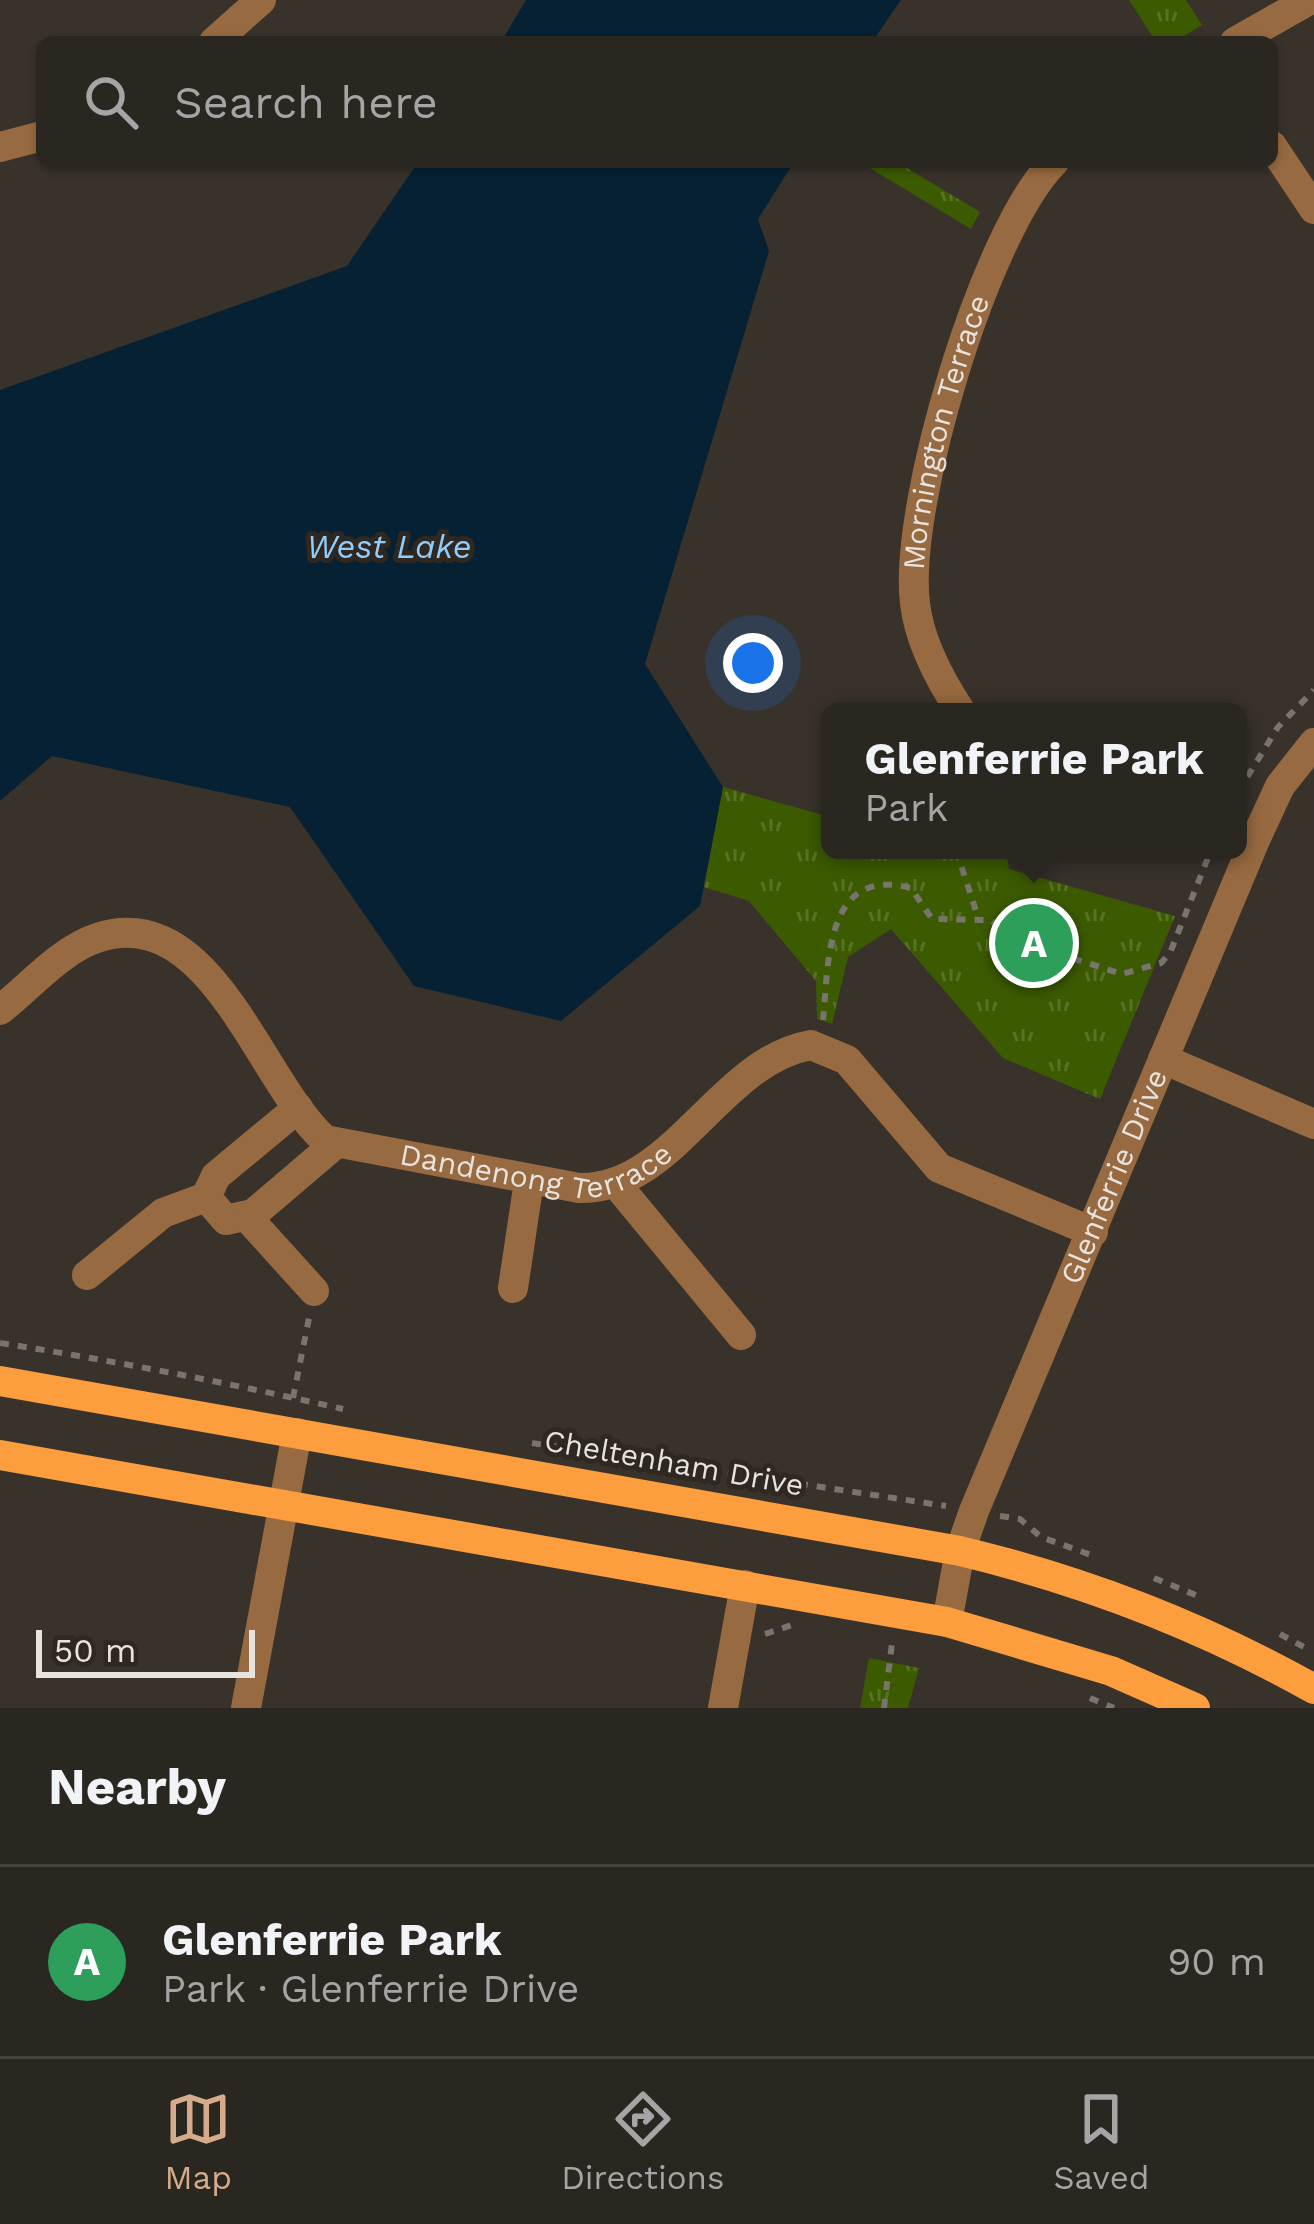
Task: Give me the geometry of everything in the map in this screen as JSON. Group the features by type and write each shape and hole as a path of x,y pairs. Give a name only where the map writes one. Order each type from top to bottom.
{"main road":[{"name":"Cheltenham Drive","path":"0,1381 960,1551 1080,1584 1165,1615 1314,1689"},
{"path":"0,1455 947,1622 1111,1671 1195,1708"}],"street":[{"path":"221,36 261,0"},
{"path":"1245,36 1310,0"},
{"path":"0,147 36,138"},
{"path":"1278,155 1314,209"},
{"name":"Mornington Terrace","path":"958,703 919,625 916,530 980,291 1010,222 1050,168"},
{"name":"Glenferrie Drive","path":"947,1622 960,1551 1163,1059 1280,786 1314,743"},
{"path":"0,1010 96,938 159,940 202,966 298,1108 334,1145 247,1217 226,1220 206,1197"},
{"name":"Dandenong Terrace","path":"334,1145 529,1181 579,1188 618,1186 766,1062 798,1047 823,1048"},
{"path":"823,1048 848,1060 938,1168 1093,1232"},
{"path":"1163,1059 1314,1124"},
{"path":"87,1275 164,1214 206,1197 216,1176 298,1108"},
{"path":"513,1288 529,1181"},
{"path":"618,1186 741,1335"},
{"path":"247,1217 314,1292"},
{"path":"246,1708 297,1433"},
{"path":"723,1708 745,1586"}],"path":[{"path":"1247,777 1278,727 1314,690"},
{"path":"957,859 978,917"},
{"path":"823,1048 829,956 841,911 852,897 884,881 911,888 932,919 978,917 1024,943 1122,974 1161,963 1207,859"},
{"path":"293,1398 314,1292"},
{"path":"0,1343 148,1366 217,1386 349,1410"},
{"name":"Cheltenham Drive","path":"528,1442 933,1504"},
{"path":"757,1634 804,1628"},
{"path":"873,1640 912,1648"},
{"path":"884,1708 892,1643"},
{"path":"1072,1691 1114,1708"}],"green space":[{"path":"1129,0 1186,0 1202,25 1184,36 1152,36"},
{"path":"870,168 907,168 980,212 971,229"},
{"path":"723,787 821,814 821,859 1007,859 1009,869 1175,916 1100,1099 1003,1058 891,929 848,957 832,1024 817,1019 816,981 749,901 704,887"},
{"path":"869,1658 919,1668 908,1708 860,1708"}],"water":[{"path":"526,0 901,0 876,36 505,36"},
{"name":"West Lake","path":"414,168 790,168 758,219 769,251 645,664 723,787 700,906 561,1021 414,986 290,807 52,756 0,801 0,390 347,266"}],"place":[{"name":"Glenferrie Park","path":"1034,943"}]}
